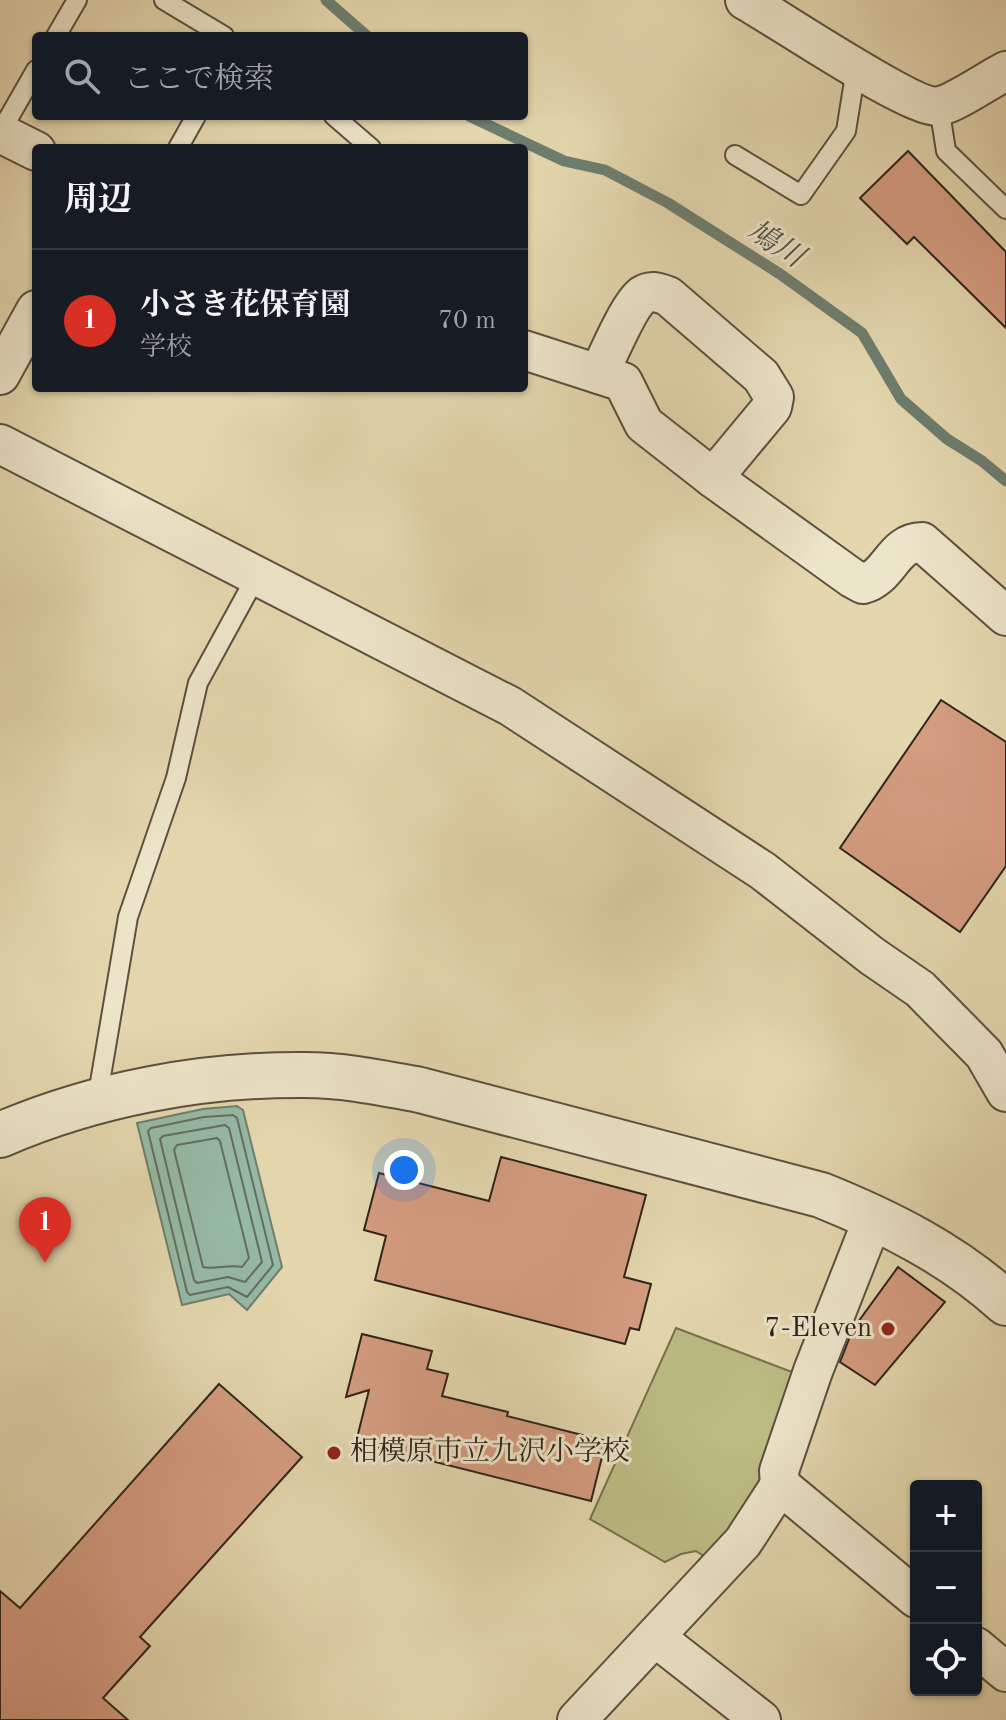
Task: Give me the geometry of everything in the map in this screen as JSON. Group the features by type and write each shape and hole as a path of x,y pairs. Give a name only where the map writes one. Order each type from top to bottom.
{"street":[{"path":"745,0 856,69 923,103 939,106 1006,71"},
{"path":"0,133 32,149"},
{"path":"599,374 634,305 642,295 655,291 668,296 761,376 774,397 772,407 713,478"},
{"path":"0,375 32,317"},
{"path":"528,351 623,382 644,424 713,478 863,584 873,582 904,546 922,542 1006,616"},
{"path":"0,444 510,706 763,871 872,956 920,989 984,1054 1006,1092"},
{"path":"0,1135 30,1122 97,1102 165,1086 259,1076 362,1079 420,1090 821,1195 874,1216 916,1238 986,1284 1006,1303"},
{"path":"577,1720 743,1542 780,1485 779,1471 813,1371 874,1216"},
{"path":"780,1485 910,1593"},
{"path":"655,1637 761,1720"},
{"path":"982,1652 1006,1672"}],"lane":[{"path":"58,32 77,0"},
{"path":"164,0 217,32"},
{"path":"735,155 801,195 846,131 856,69"},
{"path":"0,133 32,77"},
{"path":"939,106 946,151 1006,209"},
{"path":"180,144 194,120"},
{"path":"339,120 366,144"},
{"path":"97,1102 128,917 176,778 198,683 257,575"}],"green space":[{"path":"676,1328 800,1375 767,1472 751,1502 708,1559 696,1551 665,1562 590,1519"}],"water":[{"path":"237,1106 243,1110 282,1267 247,1310 229,1294 182,1305 137,1123 203,1109"}],"building":[{"path":"908,151 1006,252 1006,328 914,237 907,244 860,198"},
{"path":"941,700 1006,742 1006,866 960,932 840,848"},
{"path":"501,1157 646,1195 624,1277 651,1284 639,1330 630,1328 625,1344 375,1280 386,1236 364,1230 379,1173 489,1201"},
{"name":"7-Eleven","path":"898,1267 945,1302 875,1385 840,1362 853,1329"},
{"path":"362,1334 432,1351 427,1369 448,1374 442,1396 606,1441 591,1501 356,1442 369,1390 346,1397"},
{"path":"219,1384 302,1457 140,1637 150,1646 103,1698 128,1720 0,1720 0,1591 20,1608"}],"waterway":[{"name":"鳩川","path":"326,0 362,32"},
{"name":"鳩川","path":"477,120 564,161 605,170 668,203 780,274 862,333 901,399 947,439 1006,481"}],"place":[{"name":"小さき花保育園","path":"45,1263"},
{"name":"7-Eleven","path":"888,1329"},
{"name":"相模原市立九沢小学校","path":"334,1453"}]}
